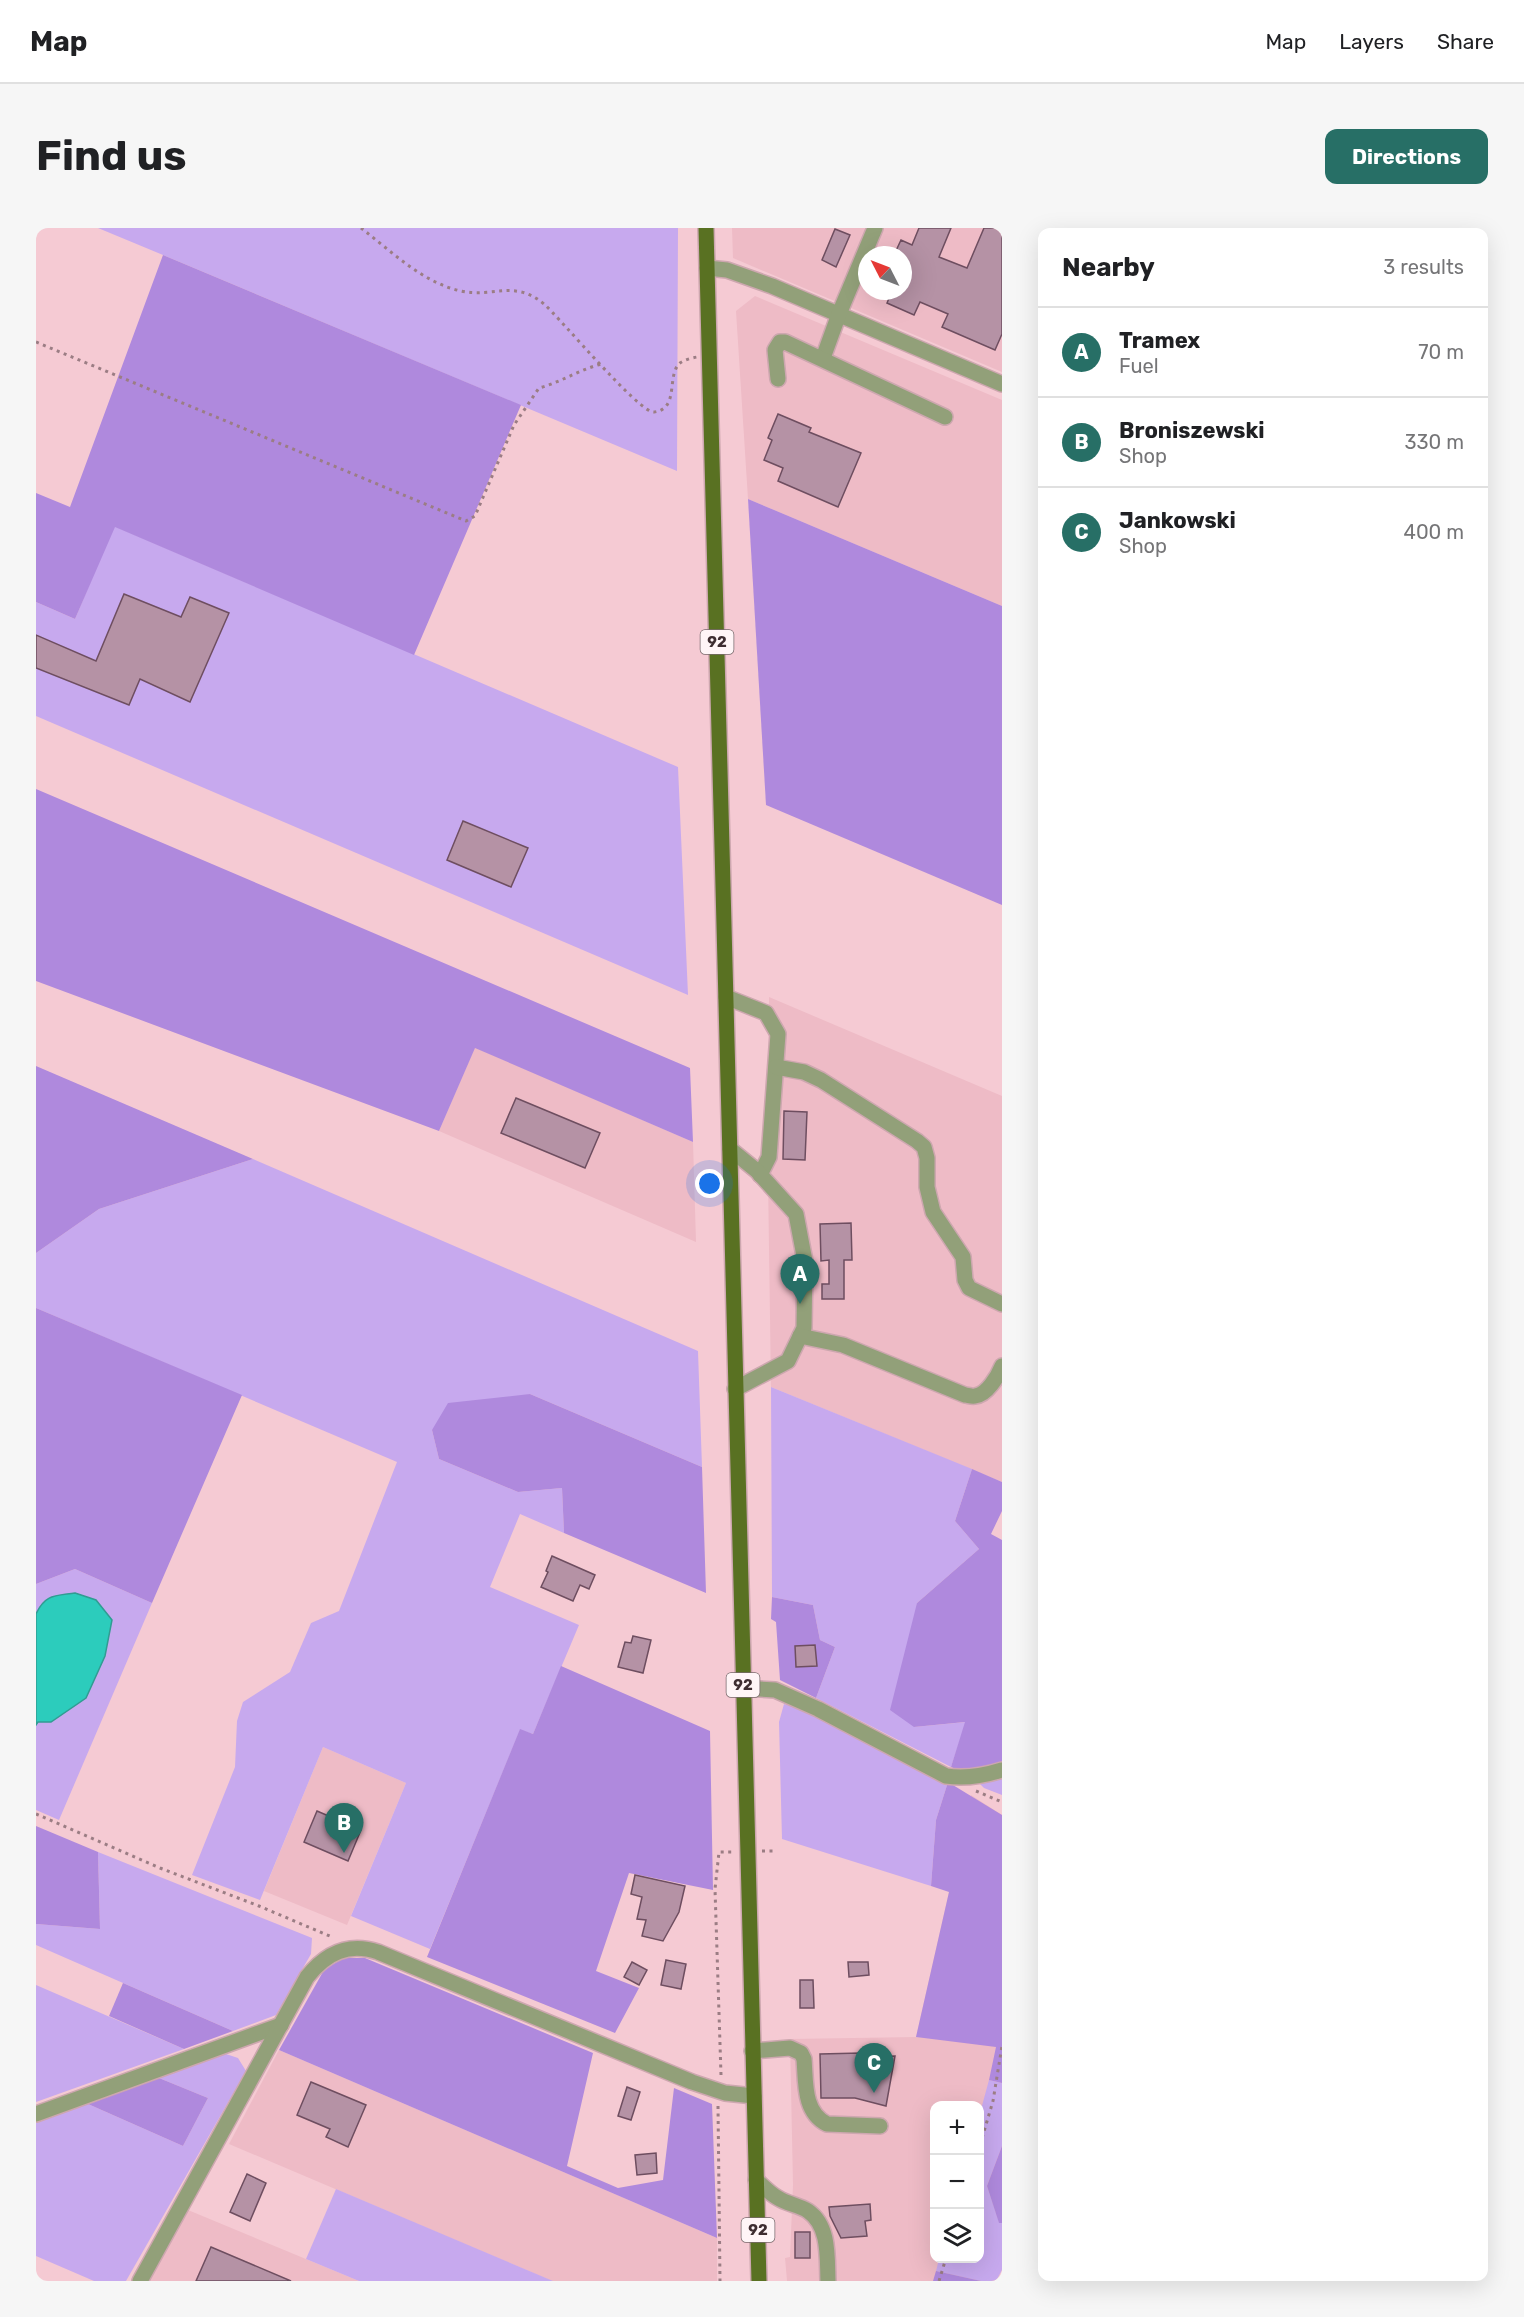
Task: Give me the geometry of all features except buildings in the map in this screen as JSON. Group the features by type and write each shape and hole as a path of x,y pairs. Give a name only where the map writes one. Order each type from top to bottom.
{"main road":[{"name":"92","path":"706,228 759,2281"}],"street":[{"path":"823,358 875,228"},
{"path":"707,268 741,275 1002,384"},
{"path":"778,379 775,350 780,342 801,348 945,417"},
{"path":"726,997 766,1013 778,1034 769,1157 760,1175"},
{"path":"776,1067 804,1072 821,1080 917,1141 924,1148 927,1158 927,1187 933,1212 963,1257 965,1280 969,1288 1002,1304"},
{"path":"730,1149 760,1175 796,1215 806,1261 804,1328 788,1361 735,1389"},
{"path":"800,1336 843,1345 965,1395 976,1396 982,1393 998,1375 1002,1366"},
{"path":"743,1688 775,1690 818,1709 946,1776 966,1778 984,1776 1002,1770"},
{"path":"141,2281 306,1977 316,1965 335,1952 356,1948 378,1952 720,2091 754,2096"},
{"path":"36,2114 281,2025"},
{"path":"752,2051 790,2049 801,2053 804,2059 809,2107 820,2121 827,2124 880,2126"},
{"path":"756,2180 777,2198 808,2211 818,2222 824,2234 827,2251 828,2281"}],"path":[{"path":"361,228 429,278 443,285 461,291 508,289 533,295 646,411 654,412 664,408 670,399 675,369 680,362 710,352"},
{"path":"36,342 466,521 475,516 514,425 539,388 560,383 580,369 601,364"},
{"path":"966,1778 977,1792 1002,1802"},
{"path":"36,1814 160,1868 259,1906 356,1948"},
{"path":"720,2281 717,2114 721,2077 716,1889 719,1852 775,1851"},
{"path":"984,2131 993,2101 1002,2046"},
{"path":"939,2281 945,2263"}],"shaded area":[{"path":"98,228 678,228 677,471 163,255"},
{"path":"732,228 1002,228 1002,372 733,258"},
{"path":"163,255 521,405 414,655 115,527 75,619 36,602 36,493 70,507"},
{"path":"755,296 1002,400 1002,606 748,499 736,311"},
{"path":"748,499 1002,606 1002,905 766,805"},
{"path":"114,526 678,767 688,995 36,716 36,602 75,619"},
{"path":"36,789 690,1068 693,1142 475,1048 439,1131 36,981"},
{"path":"769,997 1002,1096 1002,1482 771,1387 768,1177"},
{"path":"475,1047 693,1142 696,1242 439,1131"},
{"path":"36,1066 253,1159 99,1209 36,1253"},
{"path":"253,1159 698,1351 702,1467 530,1394 432,1430 439,1459 518,1492 562,1488 564,1533 520,1514 490,1587 579,1625 533,1734 520,1730 430,1949 351,1916 406,1783 323,1747 260,1900 192,1875 235,1767 237,1721 243,1702 290,1672 311,1623 339,1611 397,1462 36,1308 36,1253 99,1209"},
{"path":"36,1308 242,1395 152,1603 75,1569 36,1584"},
{"path":"771,1387 972,1469 955,1521 979,1549 917,1603 914,1727 966,1722 951,1767 816,1698 835,1647 820,1640 813,1605 772,1597"},
{"path":"530,1394 702,1467 706,1593 564,1533 562,1488 518,1492 439,1459 432,1430 448,1403"},
{"path":"972,1469 1002,1482 1002,1511 991,1534 1002,1540 1002,1764 963,1772 951,1767 965,1722 914,1727 890,1710 917,1603 979,1549 955,1521"},
{"path":"75,1569 152,1603 59,1820 36,1810 36,1725 38,1722 51,1722 86,1697 75,1593 47,1599 36,1614 36,1584"},
{"path":"75,1593 96,1600 112,1620 105,1656 86,1698 51,1722 38,1722 36,1725 36,1614 47,1599"},
{"path":"772,1597 813,1605 820,1640 835,1647 816,1698 780,1680 776,1622 771,1619"},
{"path":"561,1666 710,1731 713,1890 629,1873 596,1971 639,1988 615,2033 427,1957 520,1729 533,1734"},
{"path":"784,1704 821,1716 948,1782 936,1820 931,1886 782,1839 779,1722"},
{"path":"323,1747 406,1783 347,1925 264,1891"},
{"path":"1002,1774 1002,1795 984,1788 978,1782"},
{"path":"948,1782 1002,1815 1002,2083 989,2080 996,2047 916,2037 949,1892 931,1886 936,1820"},
{"path":"971,1795 1002,1815 1002,2270 996,2281 787,2281 785,2258 790,2257 793,2185 790,2039 916,2037"},
{"path":"36,1826 98,1852 100,1929 36,1924"},
{"path":"98,1852 312,1938 311,1954 276,2015 233,2031 36,1945 36,1924 100,1929"},
{"path":"343,1958 365,1958 593,2053 567,2166 618,2188 663,2180 674,2088 712,2104 717,2238 279,2050 324,1970"},
{"path":"123,1983 233,2031 184,2049 109,2016"},
{"path":"36,1985 184,2049 36,2102"},
{"path":"279,2050 717,2238 717,2281 552,2281 229,2144"},
{"path":"226,2054 238,2058 246,2071 126,2281 94,2281 36,2256 36,2122 88,2104 183,2146 208,2098 159,2078"},
{"path":"159,2078 208,2098 183,2146 88,2104"},
{"path":"989,2080 1002,2083 1002,2146 987,2186 999,2222 1002,2223 1002,2270 996,2281 981,2281 936,2271 938,2263 984,2263 983,2101"},
{"path":"1002,2146 1002,2223 999,2223 987,2186"},
{"path":"336,2189 553,2281 359,2281 306,2259"},
{"path":"188,2210 359,2281 150,2281"},
{"path":"936,2271 981,2281 933,2281"}],"place":[{"name":"Tramex","path":"800,1304"},
{"name":"Broniszewski","path":"344,1853"},
{"name":"Jankowski","path":"874,2093"}]}
